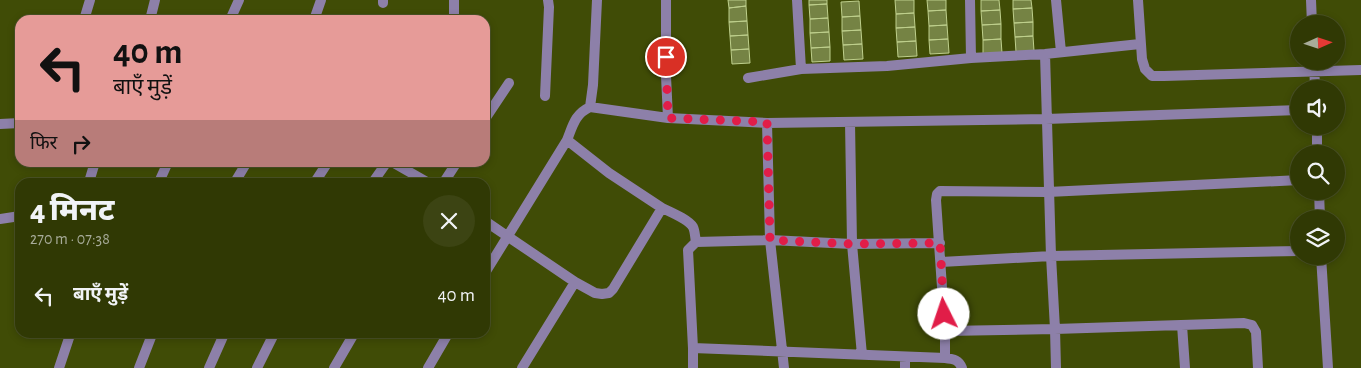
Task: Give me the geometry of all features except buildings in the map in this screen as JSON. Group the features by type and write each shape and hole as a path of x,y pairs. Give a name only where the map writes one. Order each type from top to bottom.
{"street":[{"path":"86,15 90,0"},
{"path":"151,15 155,0"},
{"path":"232,15 239,0"},
{"path":"316,15 321,0"},
{"path":"454,0 454,15"},
{"path":"546,96 548,0"},
{"path":"590,107 593,86 597,0"},
{"path":"666,0 668,118"},
{"path":"797,0 801,69"},
{"path":"970,0 971,58"},
{"path":"1056,0 1061,52"},
{"path":"1138,0 1140,44 1144,69 1152,76 1361,70"},
{"path":"1311,0 1312,15"},
{"path":"748,78 801,69 888,66 971,58 1045,54 1140,44"},
{"path":"1045,54 1048,192 1056,368"},
{"path":"1315,72 1315,80"},
{"path":"490,112 509,83"},
{"path":"490,265 567,140 577,116 590,107 668,118 767,122 1046,119 1290,110"},
{"path":"767,122 770,240 784,368"},
{"path":"850,122 852,244 862,356"},
{"path":"0,124 15,123"},
{"path":"567,140 609,173 662,208 691,224 694,228 696,242"},
{"path":"237,178 244,167"},
{"path":"318,178 325,167"},
{"path":"376,178 384,167"},
{"path":"401,167 420,178"},
{"path":"447,178 454,167"},
{"path":"945,358 940,243 936,200 937,194 940,191 1048,192 1290,180"},
{"path":"490,224 575,282 595,293 602,294 609,293 613,289 662,208"},
{"path":"0,219 15,217"},
{"path":"693,368 688,250 696,242 770,240 852,244 940,243"},
{"path":"940,262 1051,256 1290,251"},
{"path":"1322,265 1328,368"},
{"path":"522,368 575,282"},
{"path":"945,331 1244,323 1252,325 1256,332 1258,368"},
{"path":"1182,325 1185,368"},
{"path":"59,368 69,338"},
{"path":"139,368 151,338"},
{"path":"209,368 223,338"},
{"path":"257,368 272,338"},
{"path":"334,368 352,338"},
{"path":"428,368 446,338"},
{"path":"693,348 945,358 954,359 960,363 962,368"},
{"path":"905,356 905,368"}],"route":[{"path":"666,57 668,118 767,122 770,240 852,244 940,243 944,314"}]}
